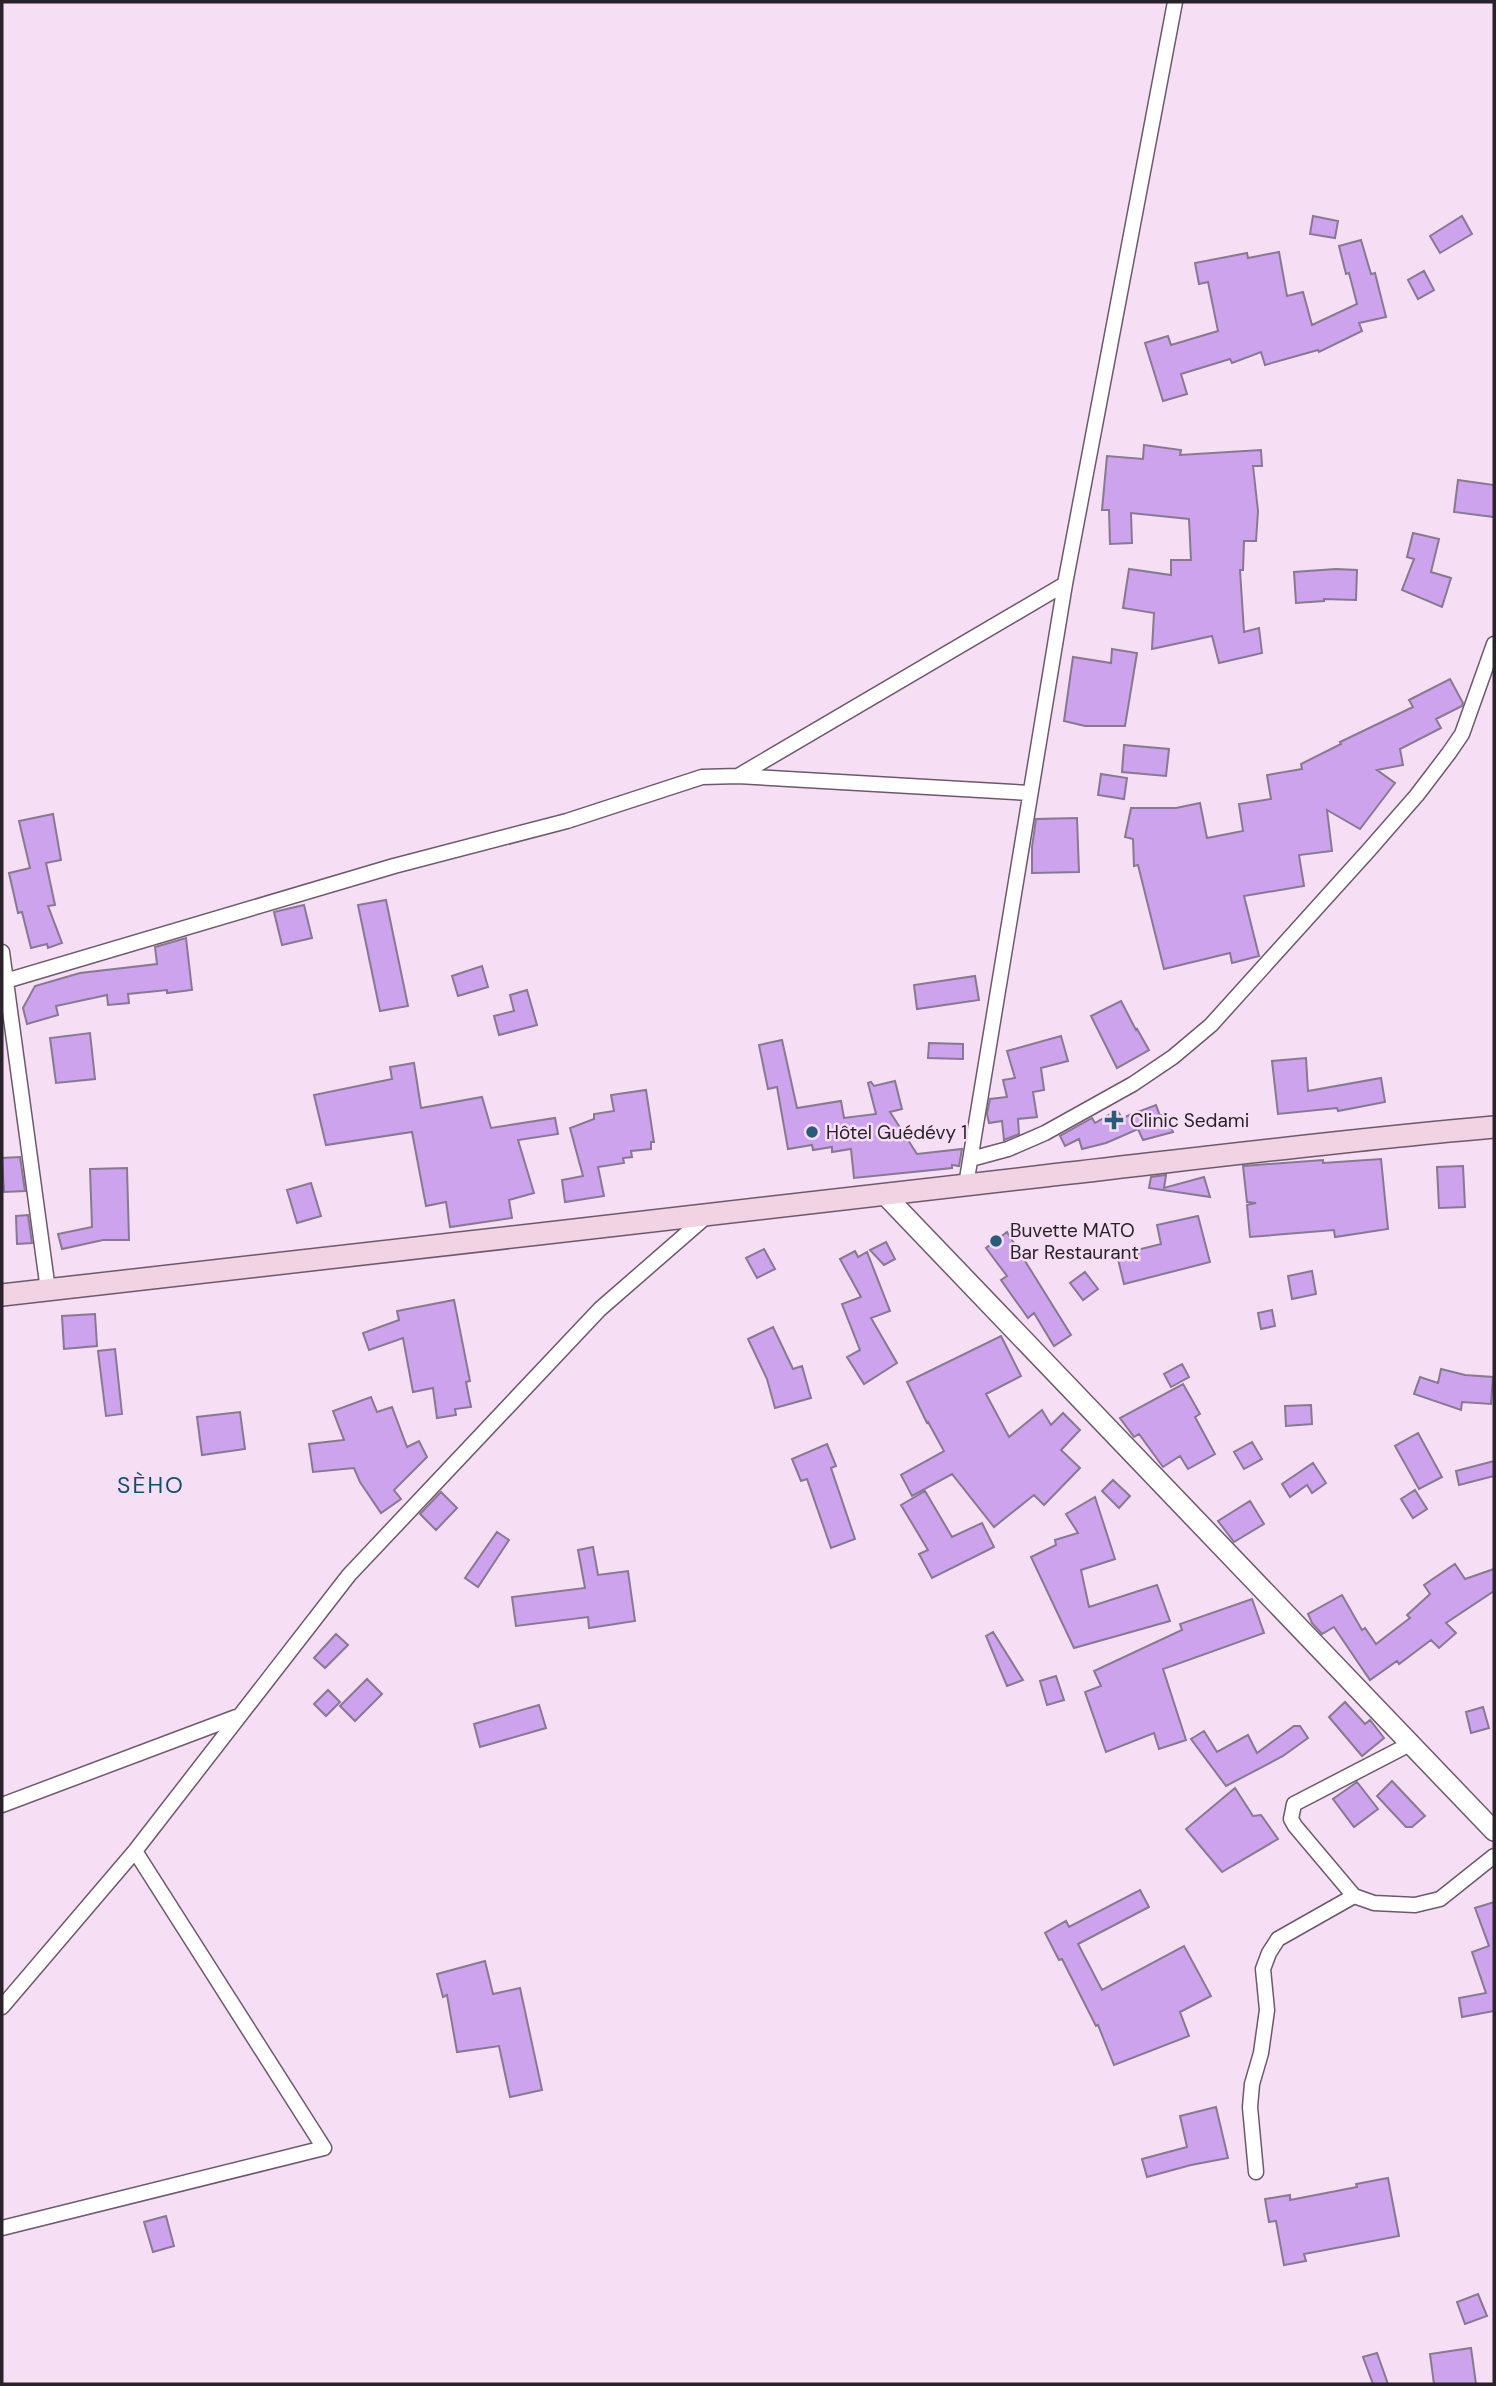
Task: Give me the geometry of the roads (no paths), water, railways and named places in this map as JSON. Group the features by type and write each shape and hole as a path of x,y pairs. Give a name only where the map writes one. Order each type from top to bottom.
{"main road":[{"path":"2,1295 1364,1138 1494,1127"}],"street":[{"path":"966,1185 1065,584 1175,2"},
{"path":"738,776 1065,584"},
{"path":"971,1158 1007,1149 1045,1133 1122,1091 1173,1057 1211,1025 1377,841 1449,753 1462,734 1494,645"},
{"path":"4,982 394,866 567,821 702,777 738,776 1030,793"},
{"path":"2,952 48,1290"},
{"path":"884,1194 1494,1831"},
{"path":"2,2007 135,1851 237,1716 349,1575 600,1309 709,1214"},
{"path":"2,1805 237,1716"},
{"path":"1410,1744 1294,1804 1291,1819 1295,1826 1354,1896 1374,1903 1415,1905 1440,1899 1494,1856"},
{"path":"2,2228 324,2148 135,1851"},
{"path":"1256,2172 1250,2107 1267,2010 1263,1969 1278,1940 1354,1896"}],"place":[{"name":"Clinic Sedami","path":"1114,1120"},
{"name":"Hôtel Guédévy 1","path":"812,1132"},
{"name":"Buvette MATO Bar Restaurant","path":"996,1241"}],"district":[{"name":"SÈHO","path":"151,1485"}]}
